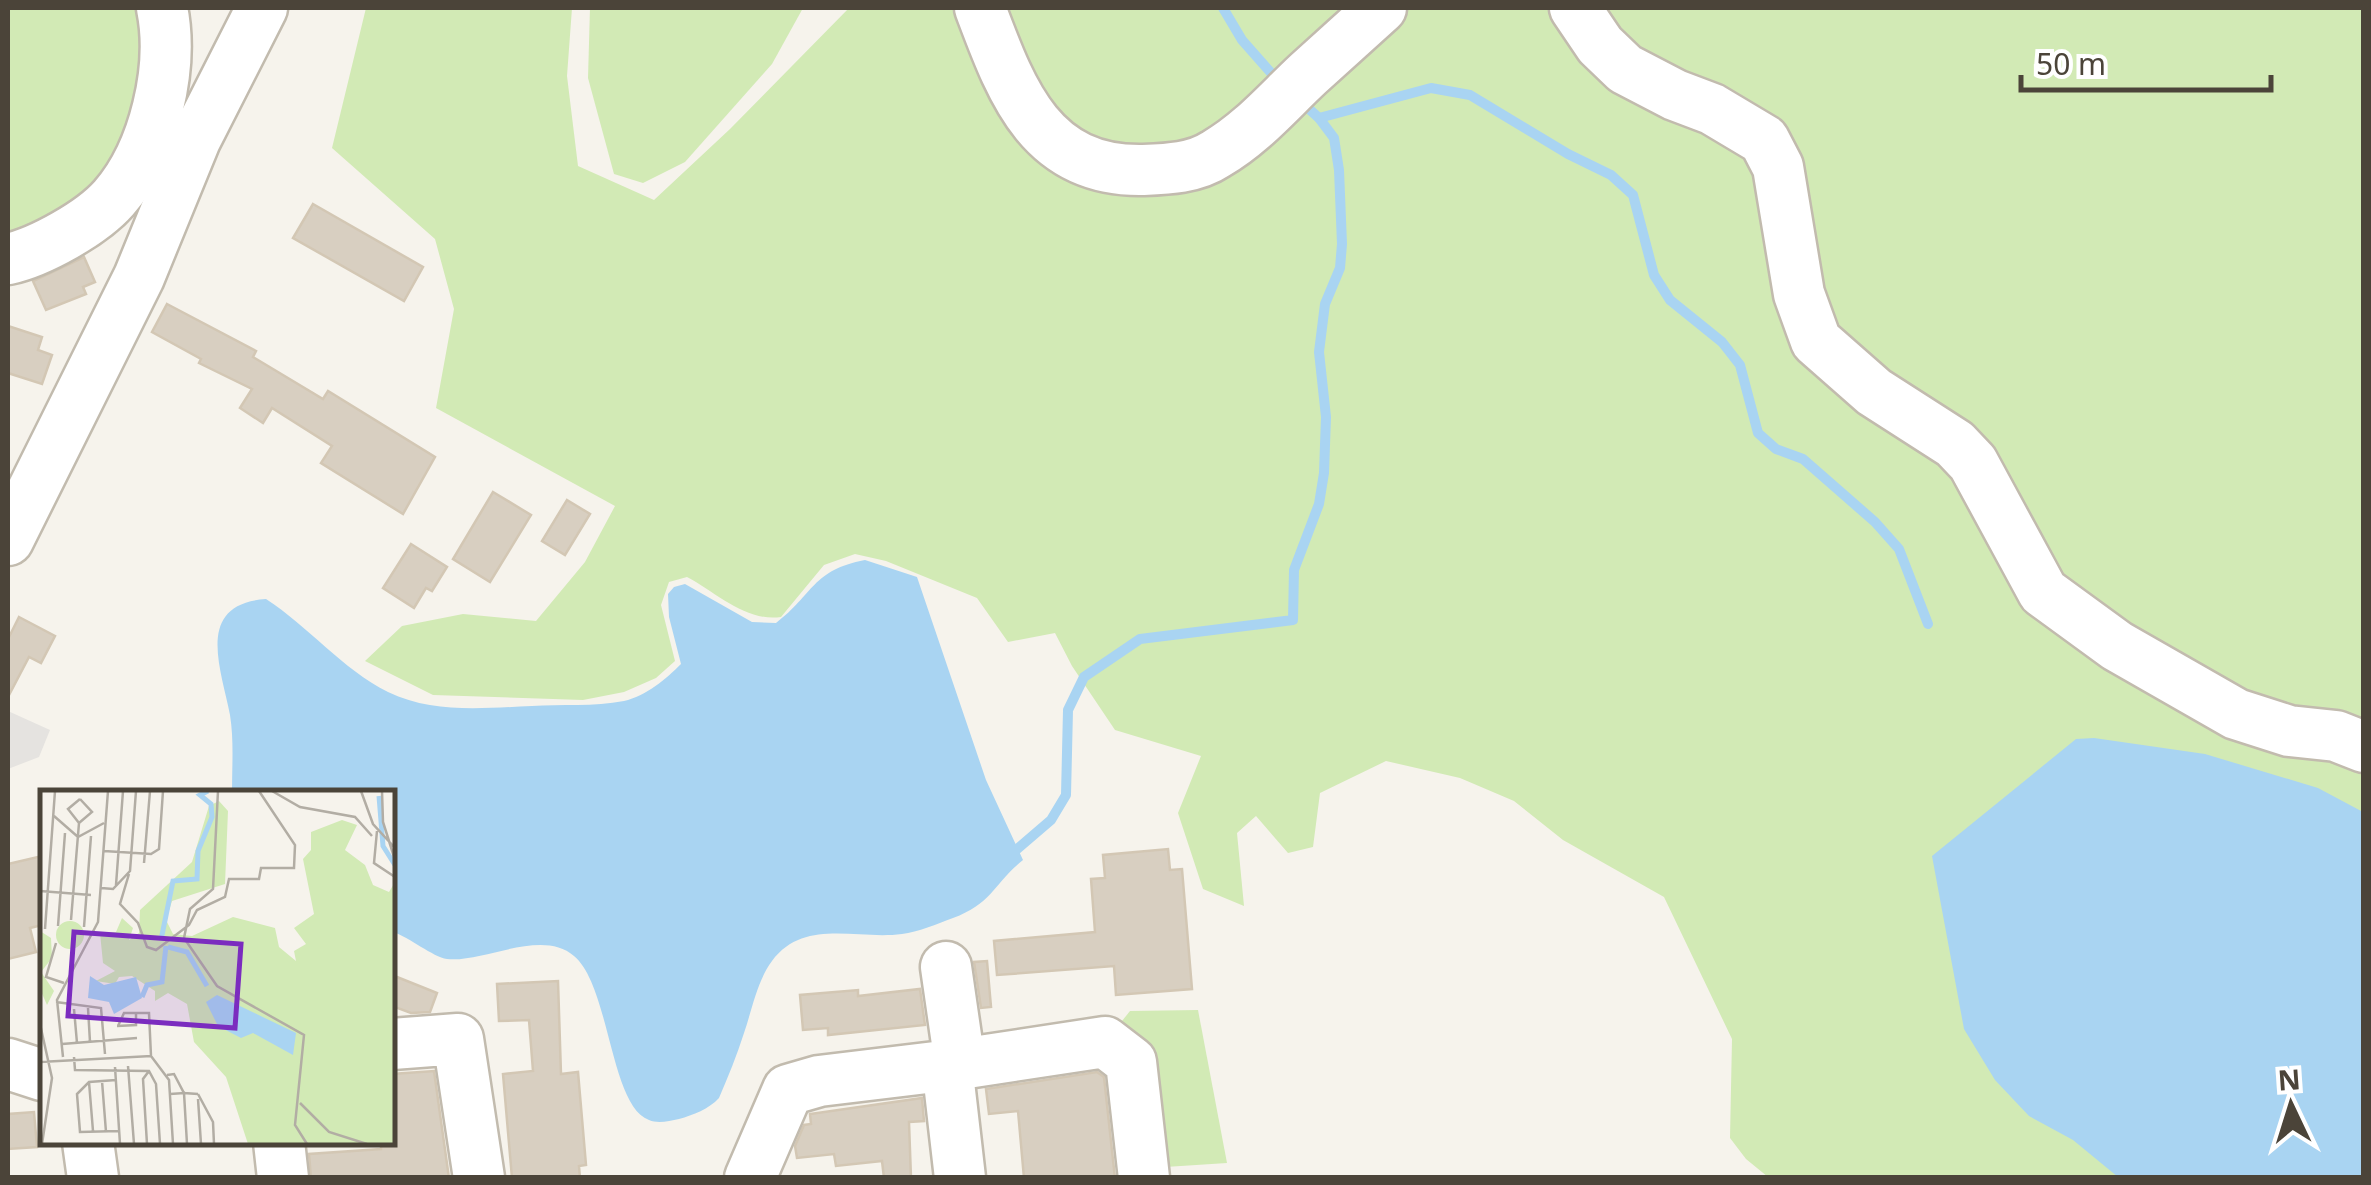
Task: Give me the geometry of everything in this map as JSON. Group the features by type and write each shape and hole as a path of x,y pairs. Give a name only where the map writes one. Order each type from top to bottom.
{"street":[{"path":"8,540 139,277 174,132 162,8"},
{"path":"8,260 53,242 114,198 174,132 262,8"},
{"path":"980,8 1002,67 1024,110 1049,139 1085,161 1116,170 1174,169 1212,157 1244,136 1381,8"},
{"path":"1575,8 1600,45 1626,69 1675,96 1712,109 1764,140 1778,167 1799,294 1816,341 1874,392 1954,444 1974,464 2042,592 2116,646 2236,714 2289,732 2336,736 2364,747"},
{"path":"946,967 960,1178"},
{"path":"395,1044 458,1039 479,1178"},
{"path":"750,1178 788,1090 819,1081 1105,1042 1131,1062 1144,1178"},
{"path":"8,1064 40,1075"},
{"path":"88,1145 92,1178"},
{"path":"279,1145 283,1178"}],"green space":[{"path":"8,8 147,8 139,117 99,182 71,207 8,238"},
{"path":"366,8 572,8 567,76 578,166 654,200 849,8 2363,8 2363,1177 1768,1177 1746,1159 1730,1138 1732,1039 1664,897 1563,840 1514,801 1460,778 1386,761 1320,793 1313,847 1288,853 1256,816 1237,833 1244,906 1203,889 1178,813 1201,756 1115,730 1055,633 1008,642 977,598 886,561 855,554 824,565 781,617 744,611 687,577 669,582 661,605 675,661 656,678 624,692 583,700 433,695 365,661 402,626 463,614 536,621 585,562 615,506 436,408 454,309 435,239 332,148"},
{"path":"590,8 803,8 772,64 685,162 643,183 614,174 588,78"},
{"path":"1198,1010 1227,1163 1150,1168 1110,1036 1130,1011"}],"shaded area":[{"path":"8,711 50,730 39,757 8,769"}],"water":[{"path":"865,560 917,577 986,780 1023,860 977,906 934,925 902,934 815,935 785,948 762,977 719,1098 690,1116 656,1122 636,1110 618,1070 595,992 574,956 546,945 447,959 395,933 395,790 232,790 231,724 218,641 229,613 243,603 266,599 355,672 405,699 459,708 601,704 640,695 681,664 669,617 668,594 674,587 685,584 752,622 776,623 815,584 848,564"},
{"path":"2094,738 2205,754 2318,788 2363,812 2363,1177 2118,1177 2073,1140 2029,1116 1995,1080 1964,1029 1932,856 2076,739"}],"building":[{"path":"313,204 423,267 404,301 293,238"},
{"path":"84,257 95,282 83,287 86,294 46,310 33,281"},
{"path":"167,304 256,351 253,357 323,399 328,391 435,457 403,514 321,463 332,446 272,408 263,423 240,408 252,389 199,363 201,359 152,332"},
{"path":"8,326 42,337 38,350 52,355 42,384 8,373"},
{"path":"493,492 531,515 490,582 453,559"},
{"path":"567,500 590,514 565,555 542,541"},
{"path":"411,544 447,567 432,591 426,588 414,608 383,588"},
{"path":"19,617 55,636 41,663 29,657 8,697 8,639"},
{"path":"1168,849 1170,870 1182,869 1192,989 1116,995 1114,966 997,975 994,941 1095,932 1091,879 1105,878 1103,855"},
{"path":"40,856 40,926 30,928 36,952 8,959 8,864"},
{"path":"987,961 991,1007 981,1008 974,962"},
{"path":"395,976 437,993 430,1012 411,1013 395,1007"},
{"path":"558,981 561,1074 578,1072 586,1165 579,1166 580,1178 512,1178 503,1074 533,1071 529,1020 499,1021 497,984"},
{"path":"920,989 925,1025 828,1035 828,1028 803,1030 800,995 858,990 858,996"},
{"path":"434,1071 449,1178 311,1178 309,1154 395,1145 395,1074"},
{"path":"1097,1072 1104,1077 1115,1178 1024,1178 1018,1111 989,1114 986,1089"},
{"path":"922,1098 924,1121 909,1122 911,1178 884,1178 882,1161 836,1166 834,1154 797,1158 795,1146 804,1125 811,1124 810,1114"},
{"path":"34,1112 37,1147 8,1149 8,1114"}],"waterway":[{"path":"1223,8 1242,40 1279,82"},
{"path":"1319,118 1431,88 1470,95 1611,175 1633,195 1654,275 1670,300 1722,342 1740,365 1758,433 1776,449 1803,459 1875,522 1899,549 1928,624"},
{"path":"1005,850 1016,850 1051,820 1066,795 1068,710 1084,677 1140,639 1293,620 1294,570 1319,504 1324,473 1326,417 1319,352 1325,304 1340,268 1342,244 1334,138 1299,100"}]}
